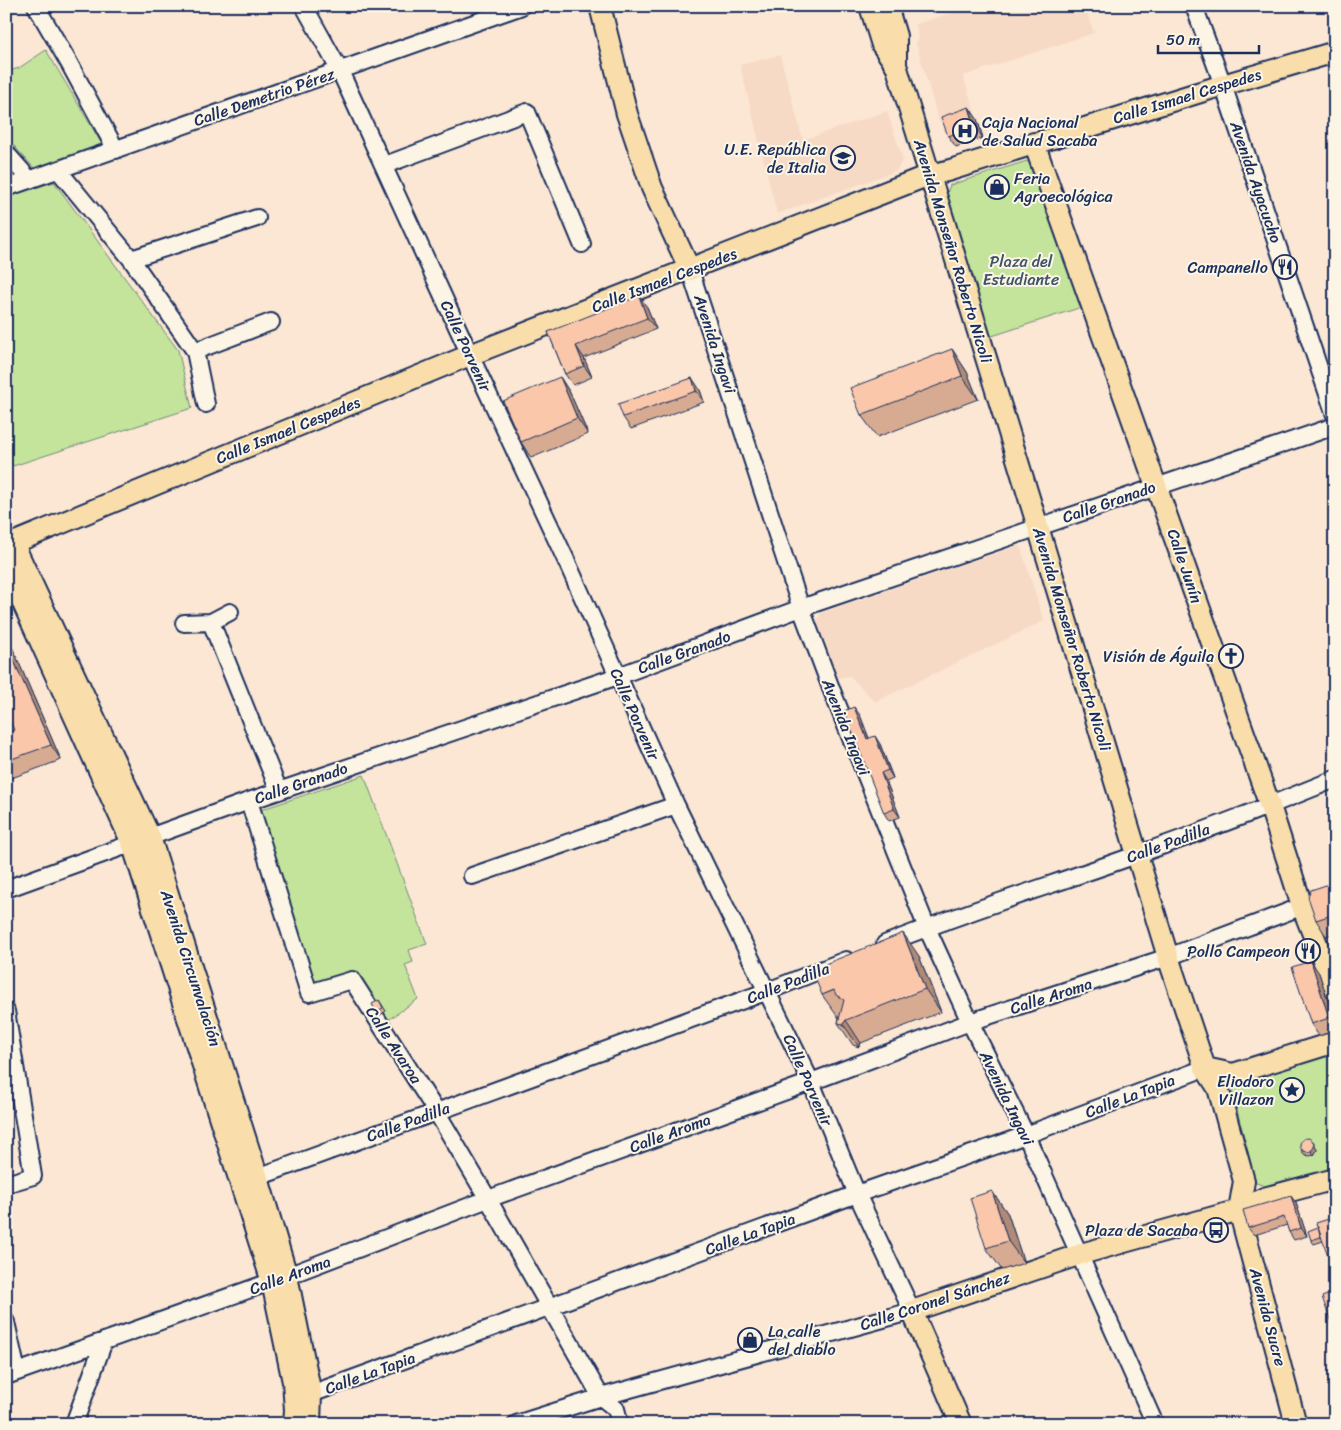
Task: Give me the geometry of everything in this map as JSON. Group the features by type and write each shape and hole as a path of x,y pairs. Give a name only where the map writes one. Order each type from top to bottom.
{"main road":[{"name":"Avenida Ingavi","path":"600,6 627,114 652,188 690,270"},
{"name":"Avenida Monseñor Roberto Nicoli","path":"870,6 882,45 896,65"},
{"name":"Avenida Monseñor Roberto Nicoli","path":"887,6 896,36 896,65 1168,957 1205,1068 1218,1088 1244,1181 1239,1210"},
{"name":"Calle Ismael Cespedes","path":"8,541 470,355 929,175 947,171 1223,84 1335,52"},
{"name":"Calle Junín","path":"1034,143 1270,806 1302,906 1335,990"},
{"name":"Avenida Circunvalación","path":"8,541 141,840 280,1279 302,1395 310,1424"},
{"name":"Avenida Circunvalación","path":"6,566 141,840"},
{"path":"1205,1068 1233,1074 1335,1042"},
{"name":"Calle Coronel Sánchez","path":"912,1311 1080,1254 1239,1210 1264,1198 1335,1179"},
{"name":"Avenida Sucre","path":"1239,1210 1296,1424"},
{"name":"Calle Porvenir","path":"912,1311 961,1424"},
{"name":"Avenida Circunvalación","path":"294,1424 302,1395"}],"street":[{"path":"36,6 116,150"},
{"name":"Calle Porvenir","path":"304,6 340,70 566,560 676,805 811,1082 857,1194 912,1311"},
{"name":"Calle Demetrio Pérez","path":"6,188 59,171 522,6"},
{"name":"Avenida Ayacucho","path":"1194,6 1223,84 1335,415"},
{"path":"384,165 528,112 582,244"},
{"path":"6,152 30,180"},
{"path":"59,171 131,259 195,351 206,404"},
{"path":"131,259 257,218"},
{"name":"Avenida Ingavi","path":"690,270 802,608 832,691 927,928 970,1022 1026,1135 1155,1424"},
{"path":"195,351 271,322"},
{"name":"Calle Granado","path":"6,889 248,801 618,676 802,608 1335,426"},
{"path":"184,623 211,622 230,612"},
{"path":"211,622 279,791"},
{"name":"Calle Padilla","path":"874,949 927,928 1137,855 1270,806 1335,779"},
{"name":"Calle Avaroa","path":"248,801 309,994 352,980 436,1111 601,1398 616,1409 620,1424"},
{"path":"472,876 676,805"},
{"name":"Calle Aroma","path":"12,1374 280,1279 488,1199 811,1082 970,1022 1168,957 1335,894"},
{"name":"Calle Padilla","path":"249,1180 768,991 856,956"},
{"path":"6,1011 33,1176 6,1184"},
{"name":"Calle La Tapia","path":"302,1395 550,1308 1205,1068"},
{"name":"Calle Coronel Sánchez","path":"516,1424 601,1398 912,1311"},
{"path":"6,1322 12,1374"},
{"path":"74,1424 104,1341"}],"shaded area":[{"path":"955,6 1085,6 1094,33 963,76 975,112 939,122 916,43 918,38 916,24 957,11"},
{"path":"780,55 803,140 887,111 903,160 896,171 777,214 740,65"},
{"path":"1017,546 1021,548 1044,621 875,702 850,676 838,678 817,621 821,613"}],"green space":[{"path":"46,50 102,144 35,169 6,137 6,72 19,68"},
{"name":"Plaza del Estudiante","path":"1027,161 1033,164 1085,306 989,337 947,193 950,185"},
{"path":"54,182 178,350 192,408 13,466 6,451 6,197"},
{"path":"364,775 427,944 409,950 413,962 405,965 418,999 381,1025 357,972 312,986 257,811"},
{"path":"1335,1052 1335,1169 1270,1188 1256,1183 1232,1091 1237,1081"}],"building":[{"path":"969,107 975,127 948,136 941,117"},
{"path":"639,296 647,318 576,346 584,366 565,374 548,332"},
{"path":"952,349 962,376 861,415 850,388"},
{"path":"560,377 577,418 521,442 503,401"},
{"path":"692,378 696,391 623,417 618,404"},
{"path":"6,643 51,745 6,761 6,733 14,730 6,712"},
{"path":"854,707 867,739 875,736 888,770 881,773 894,809 884,813 844,711"},
{"path":"1329,884 1335,900 1335,914 1316,920 1308,897 1311,890"},
{"path":"903,933 925,989 846,1020 843,1024 838,1023 844,1000 836,995 834,990 822,995 814,975 827,970 825,964"},
{"path":"1311,961 1329,1018 1311,1024 1292,967"},
{"path":"379,1000 383,1008 376,1012 372,1004"},
{"path":"1307,1138 1312,1140 1314,1145 1312,1150 1307,1152 1302,1150 1300,1145 1302,1140"},
{"path":"992,1191 1008,1241 986,1248 970,1198"},
{"path":"1291,1196 1301,1228 1289,1232 1284,1217 1248,1228 1243,1210"},
{"path":"1335,1217 1335,1274 1316,1223"},
{"path":"1318,1227 1321,1237 1311,1240 1308,1231"},
{"path":"1335,1292 1335,1320 1331,1322 1322,1297"}],"place":[{"name":"Caja Nacional de Salud Sacaba","path":"965,131"},
{"name":"U.E. República de Italia","path":"843,158"},
{"name":"Feria Agroecológica","path":"997,187"},
{"name":"Campanello","path":"1285,267"},
{"name":"Visión de Águila","path":"1231,656"},
{"name":"Pollo Campeon","path":"1308,951"},
{"name":"Eliodoro Villazon","path":"1292,1090"},
{"name":"Plaza de Sacaba","path":"1216,1230"},
{"name":"La calle del diablo","path":"750,1340"}]}
